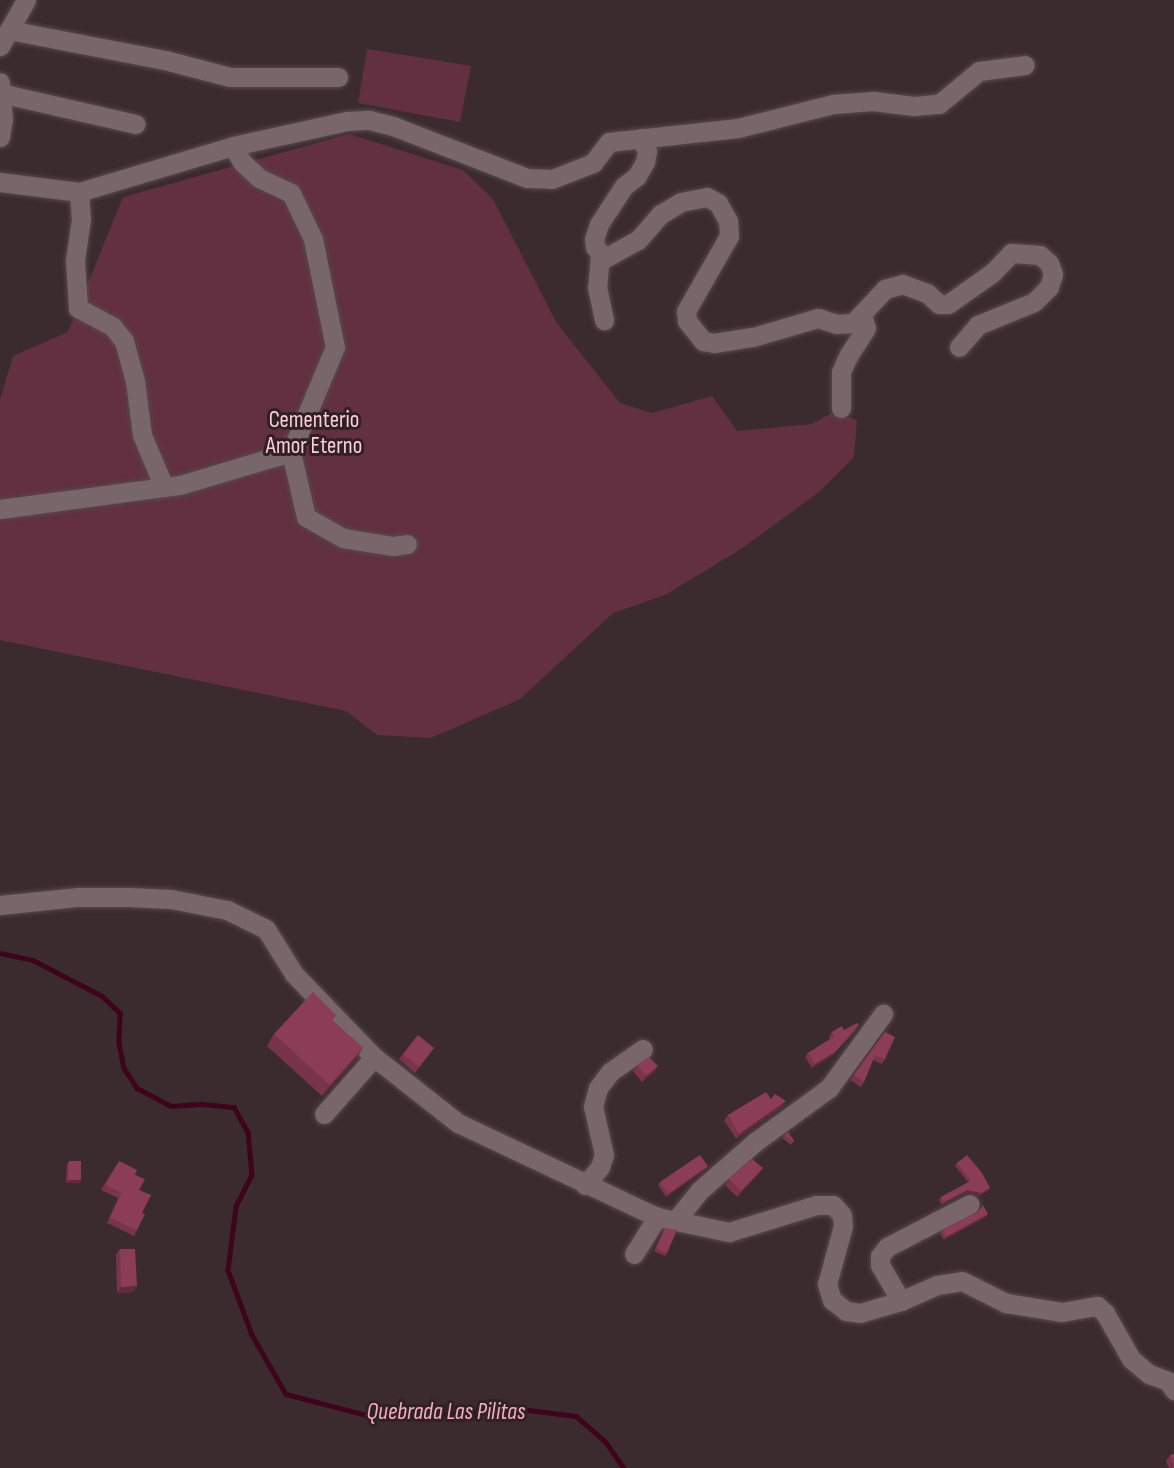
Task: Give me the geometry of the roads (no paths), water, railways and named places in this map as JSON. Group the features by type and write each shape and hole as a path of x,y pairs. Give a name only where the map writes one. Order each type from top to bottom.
{"street":[{"path":"26,0 5,38 165,60 230,76 338,77"},
{"path":"0,182 79,192 233,146 347,121 369,120 393,126 527,178 552,179 593,163 609,142 738,128 833,104 873,101 914,106 939,104 979,71 1025,65"},
{"path":"0,137 1,89 135,124"},
{"path":"604,320 597,287 600,255 594,239 599,224 624,186 637,176 645,162 647,151 640,138"},
{"path":"233,146 242,162 259,178 291,192 313,239 335,347 290,452 306,517 343,538 393,546 407,544"},
{"path":"79,192 81,219 75,260 78,308 113,327 124,341 142,435 164,487"},
{"path":"600,255 605,258 638,240 661,214 681,202 707,197 718,203 724,211 729,236 686,311 687,321 703,341 714,343 754,337 818,318 836,324 853,323 885,289 902,285 927,293 939,304 948,304 992,273 1011,253 1040,255 1049,263 1054,274 1049,287 1034,302 978,325 959,347"},
{"path":"841,408 841,372 866,328 862,314"},
{"path":"0,509 164,487 290,452"},
{"path":"0,905 77,897 127,897 172,899 227,910 266,929 294,974 374,1057 458,1123 585,1185 666,1219 729,1232 816,1205 834,1205 842,1215 843,1226 827,1284 832,1300 846,1311 860,1313 901,1301 937,1285 962,1281 1006,1303 1062,1312 1097,1306 1105,1312 1117,1339 1131,1359 1149,1374 1168,1381 1174,1390"},
{"path":"635,1254 666,1219 755,1142 829,1088 883,1014"},
{"path":"585,1185 600,1167 604,1155 593,1107 598,1088 610,1072 643,1049"},
{"path":"324,1114 374,1057"},
{"path":"901,1301 880,1265 880,1256 887,1247 970,1204"}],"waterway":[{"name":"Quebrada Las Pilitas","path":"0,953 33,960 102,996 120,1013 119,1043 124,1068 137,1088 171,1106 203,1104 234,1107 248,1132 252,1175 236,1207 228,1270 252,1335 286,1394 374,1417 521,1409 576,1416 605,1441 624,1468"}],"park label":[{"name":"Cementerio Amor Eterno","path":"314,433"}]}
